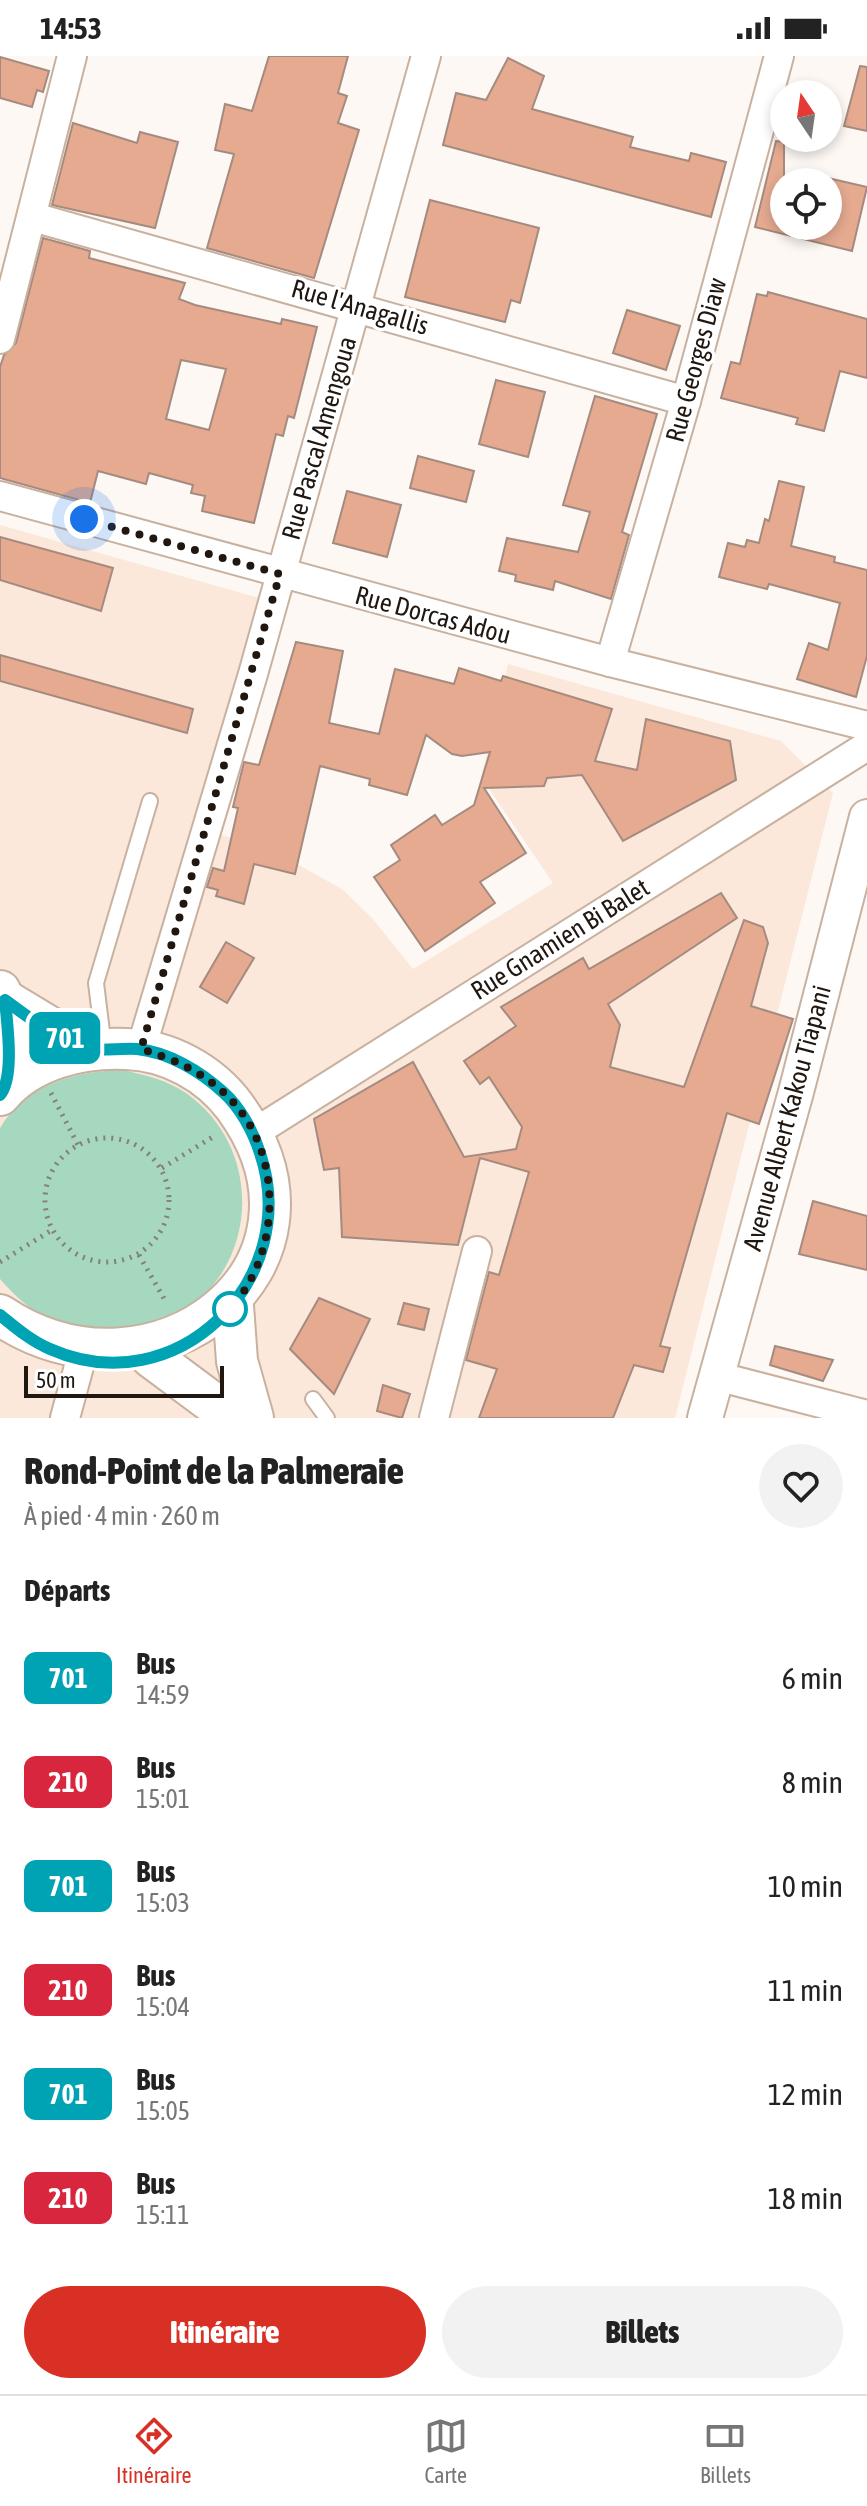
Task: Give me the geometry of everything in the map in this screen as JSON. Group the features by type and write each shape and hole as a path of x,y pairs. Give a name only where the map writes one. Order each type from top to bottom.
{"main road":[{"path":"0,1315 22,1334 51,1349 81,1359 116,1362 151,1357 210,1329 233,1306 258,1267 270,1222 268,1176 248,1126 224,1093 184,1063 110,1049 3,995"},
{"path":"2,1092 8,1057 3,995"},
{"path":"2,1092 43,1063 110,1049"},
{"path":"233,1306 237,1361 253,1418"},
{"path":"151,1357 233,1418"}],"street":[{"path":"0,339 72,56"},
{"name":"Rue Pascal Amengoua","path":"110,1049 280,574 426,56"},
{"name":"Rue Georges Diaw","path":"610,662 686,401 779,56"},
{"name":"Rue l'Anagallis","path":"33,217 686,401"},
{"name":"Rue Dorcas Adou","path":"0,496 610,662 867,726"},
{"name":"Rue Gnamien Bi Balet","path":"248,1126 867,746"},
{"name":"Avenue Albert Kakou Tiapani","path":"705,1418 796,1092 867,817"},
{"path":"434,1418 477,1251"},
{"path":"65,1418 81,1359"},
{"path":"716,1376 867,1415"}],"lane":[{"path":"110,1049 96,983 150,801"},
{"path":"313,1399 327,1418"}],"path":[{"path":"43,1063 48,1086 78,1145"},
{"path":"162,1168 248,1126"},
{"path":"108,1137 129,1141 148,1152 162,1168 169,1186 170,1206 165,1225 154,1242 139,1255 120,1262 81,1257 65,1246 52,1230 45,1210 45,1188 53,1168 67,1151 108,1137"},
{"path":"0,1262 52,1230"},
{"path":"139,1255 189,1341"}],"shaded area":[{"path":"0,525 284,605 219,834 273,851 342,889 372,918 413,969 553,883 481,777 508,664 781,741 833,793 675,1418 0,1418"}],"green space":[{"path":"123,1070 156,1078 179,1088 214,1120 232,1151 241,1186 241,1221 231,1255 213,1285 186,1309 151,1325 104,1332 86,1330 48,1318 19,1299 0,1279 0,1128 24,1101 54,1083 88,1073"}],"building":[{"path":"269,56 348,56 338,93 347,96 338,123 359,130 314,278 207,248 234,154 215,150 225,104 252,111"},
{"path":"0,57 49,71 43,92 37,90 32,107 0,98"},
{"path":"508,58 544,76 532,109 633,137 630,147 689,161 691,153 726,162 711,217 443,145 456,93 486,100"},
{"path":"860,66 867,67 867,131 844,126"},
{"path":"73,123 137,143 140,132 178,142 155,228 52,205"},
{"path":"773,152 784,152 784,168 770,168 770,231 755,227"},
{"path":"842,181 867,187 852,251 808,240 842,240"},
{"path":"430,200 539,228 520,303 511,300 505,322 405,297"},
{"path":"43,238 90,251 89,258 185,283 179,299 195,305 281,324 282,319 317,327 294,418 288,416 283,436 276,434 254,523 202,511 205,496 191,493 193,485 149,473 146,484 98,471 90,503 0,478 0,367 4,355 16,343","holes":["181,360 226,369 209,430 166,419"]},
{"path":"768,292 867,319 867,378 840,371 824,431 796,424 798,418 721,398 731,362 740,364 757,294 767,296"},
{"path":"627,310 680,326 666,370 613,353"},
{"path":"496,380 545,392 528,457 479,444"},
{"path":"595,396 657,414 622,532 629,535 611,599 555,581 553,590 515,581 516,575 499,571 507,538 578,552 590,512 563,505"},
{"path":"418,456 474,471 466,502 410,488"},
{"path":"779,481 804,487 791,546 835,557 834,562 867,570 867,656 856,697 797,679 809,643 828,650 840,603 769,584 767,589 719,577 728,543 745,547 747,540 759,543 765,519 769,521"},
{"path":"347,491 401,505 387,557 333,543"},
{"path":"0,537 113,568 101,611 0,580"},
{"path":"296,642 343,651 329,723 379,734 395,669 454,684 459,668 501,681 503,676 612,709 595,761 637,770 646,719 730,741 736,780 623,841 582,775 547,778 544,786 484,788 526,853 480,882 495,903 425,951 374,877 400,860 391,845 435,815 442,825 474,805 490,752 462,756 452,754 426,735 407,795 369,785 370,779 320,766 295,874 254,864 244,904 216,896 218,890 207,887 213,868 224,871 238,808 233,807 244,762 259,765"},
{"path":"0,655 193,709 187,733 0,681"},
{"path":"721,893 737,918 608,1004 620,1025 610,1067 684,1087 744,920 763,927 768,943 751,1006 793,1019 759,1124 727,1113 660,1346 670,1348 663,1372 634,1365 613,1418 479,1418 497,1369 466,1360 489,1272 499,1275 529,1172 480,1158 458,1245 342,1237 339,1168 324,1170 314,1119 413,1062 464,1157 516,1149 522,1127 489,1077 480,1084 464,1061 516,1026 501,1007 583,958 589,969"},
{"path":"226,942 254,958 227,1003 200,987"},
{"path":"813,1201 867,1216 867,1270 799,1254"},
{"path":"319,1298 370,1319 334,1394 290,1349"},
{"path":"404,1303 429,1309 424,1330 398,1324"},
{"path":"775,1346 833,1360 823,1381 770,1365"},
{"path":"383,1385 410,1394 402,1418 377,1411"}],"bus line":[{"name":"701","path":"0,1095 5,1089 8,1057 5,1000 86,1049 141,1049 184,1063 224,1093 254,1133 268,1176 270,1222 258,1267 233,1306 210,1329 182,1346 151,1357 116,1362 81,1359 51,1349 22,1334 0,1315"}],"route":[{"path":"84,519 280,574 141,1049 184,1063 224,1093 254,1133 268,1176 270,1222 258,1267 230,1309"}]}
